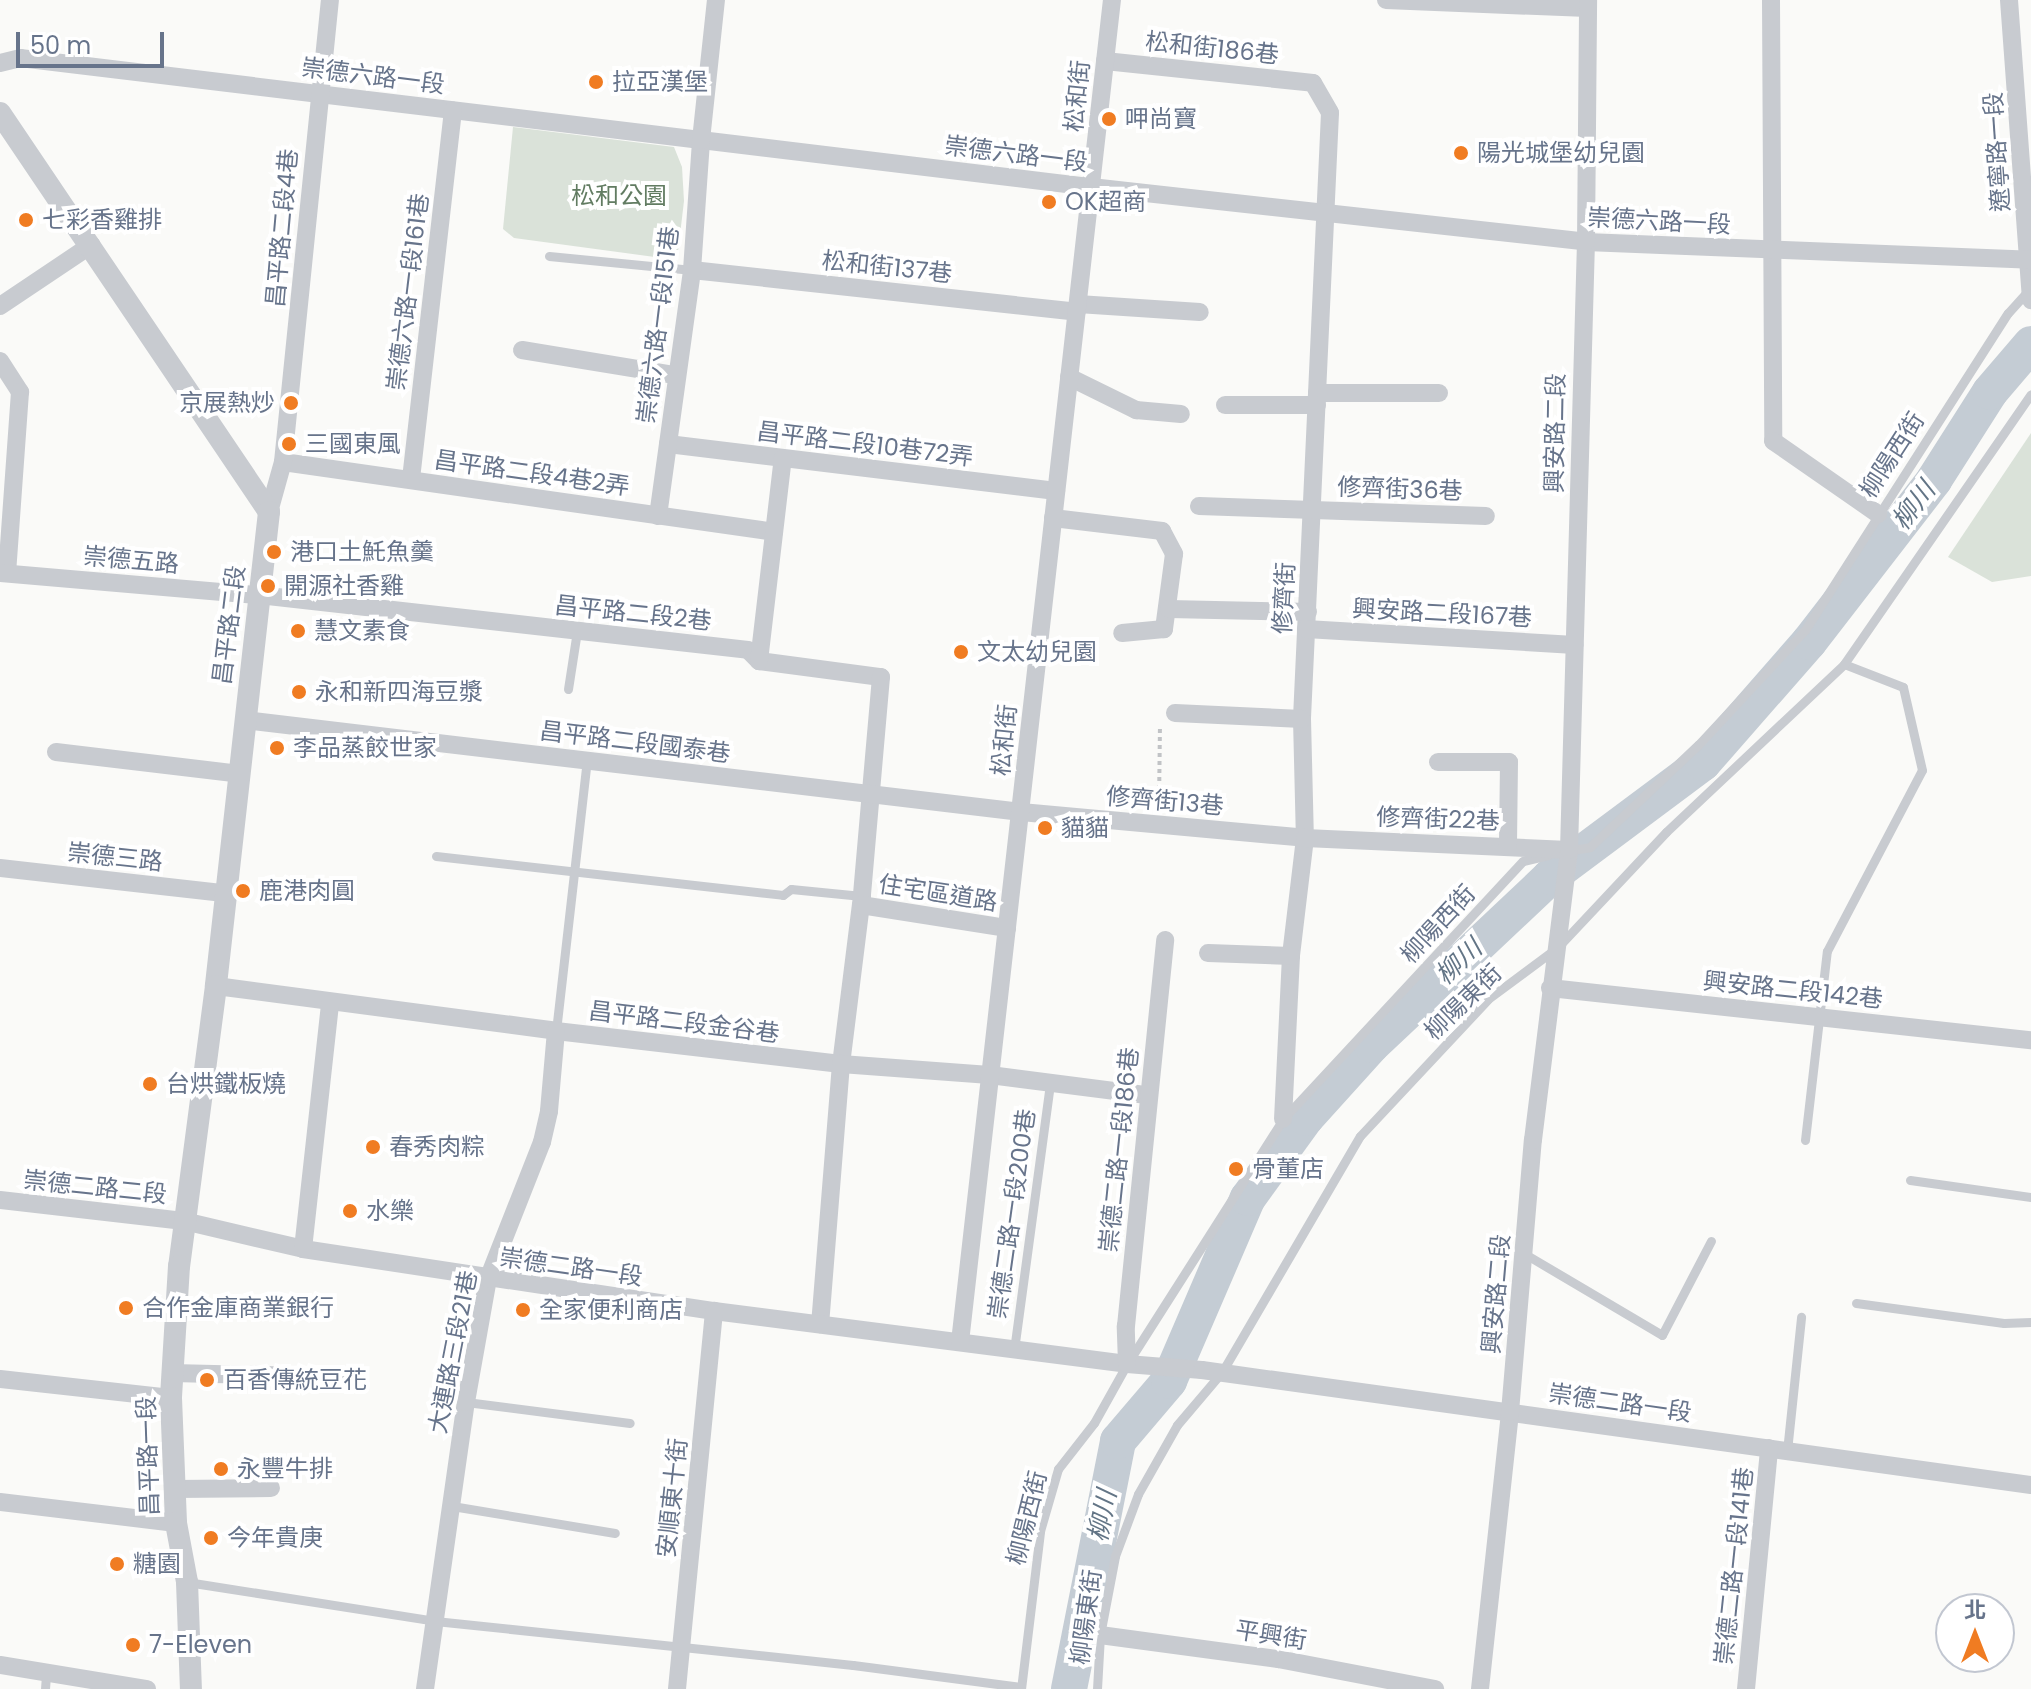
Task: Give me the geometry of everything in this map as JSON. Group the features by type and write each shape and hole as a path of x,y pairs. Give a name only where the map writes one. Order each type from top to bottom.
{"street":[{"name":"昌平路二段4巷","path":"269,512 283,462 318,93 330,0"},
{"name":"崇德六路一段151巷","path":"658,516 675,375 692,270 701,140 716,0"},
{"name":"松和街","path":"960,1342 1112,0"},
{"path":"1386,0 1588,4"},
{"path":"1771,0 1773,441 1878,514"},
{"name":"遼寧路一段","path":"2009,0 2031,300"},
{"name":"興安路二段","path":"1480,1689 1550,988 1558,947 1560,903 1567,858 1586,242 1588,4"},
{"name":"崇德六路一段","path":"0,63 20,58 1091,187 1586,242 2030,260"},
{"name":"松和街186巷","path":"1105,61 1313,83"},
{"name":"修齊街","path":"1283,1119 1291,956 1305,838 1302,719 1330,113 1313,83"},
{"name":"崇德六路一段161巷","path":"411,479 453,110"},
{"path":"0,113 269,512"},
{"path":"0,306 91,245"},
{"name":"松和街137巷","path":"692,270 1077,308 1200,312"},
{"path":"522,350 675,375"},
{"path":"0,361 20,392 3,573"},
{"path":"1069,377 1136,410 1181,414"},
{"path":"1225,405 1439,393"},
{"name":"昌平路二段10巷72弄","path":"668,444 1056,491"},
{"path":"759,661 783,458"},
{"name":"昌平路二段4巷2弄","path":"283,462 774,532"},
{"name":"修齊街36巷","path":"1199,506 1486,516"},
{"name":"昌平路二段","path":"184,1221 216,986 269,512"},
{"path":"1053,518 1162,531 1174,554 1164,629 1122,633"},
{"name":"崇德五路","path":"3,573 259,595"},
{"name":"昌平路二段2巷","path":"259,595 748,650 759,661 881,677 872,794"},
{"name":"興安路二段167巷","path":"1169,609 1575,645"},
{"path":"1175,713 1302,719"},
{"name":"昌平路二段國泰巷","path":"244,720 1021,812"},
{"path":"56,752 240,774"},
{"path":"1438,762 1509,762 1508,846"},
{"path":"820,1324 841,1064 872,794"},
{"name":"修齊街13巷","path":"1021,812 1305,838"},
{"name":"修齊街22巷","path":"1305,838 1508,846 1567,858"},
{"name":"崇德三路","path":"0,868 224,893"},
{"name":"住宅區道路","path":"861,901 1007,928"},
{"name":"崇德二路一段186巷","path":"1136,1364 1126,1326 1165,940"},
{"path":"1208,953 1291,956"},
{"name":"昌平路二段金谷巷","path":"216,986 556,1031 841,1064 990,1075 1147,1095"},
{"name":"興安路二段142巷","path":"1550,988 2031,1040"},
{"path":"303,1249 330,1003"},
{"name":"大連路三段21巷","path":"425,1689 466,1402 488,1279 542,1142 549,1111 556,1031"},
{"name":"崇德二路二段","path":"0,1200 184,1221"},
{"name":"崇德二路一段","path":"184,1221 303,1249 488,1279 1014,1350 1222,1372 2031,1485"},
{"name":"昌平路一段","path":"184,1221 171,1398 176,1523 187,1582 191,1689"},
{"name":"安順東十街","path":"677,1689 714,1311"},
{"path":"172,1373 343,1377"},
{"path":"0,1379 171,1398"},
{"name":"崇德二路一段141巷","path":"1746,1689 1778,1450"},
{"path":"176,1489 271,1488"},
{"path":"0,1502 176,1523"},
{"name":"平興街","path":"1100,1635 1278,1659 1435,1689"},
{"path":"0,1665 46,1681 147,1689"}],"lane":[{"path":"549,256 692,270"},
{"name":"柳陽西街","path":"1021,1688 1040,1531 1058,1469 1136,1364 1283,1119 1523,861 1567,858 1590,847 1698,745 1805,630 2008,313 2031,288"},
{"name":"柳陽東街","path":"1097,1689 1100,1635 1115,1556 1138,1494 1177,1425 1222,1372 1360,1136 1488,999 1558,947 1666,832 1844,664 2031,394"},
{"path":"568,689 577,631"},
{"path":"1805,1140 1827,951 1922,770 1903,687 1844,664"},
{"path":"556,1031 587,761"},
{"path":"436,856 783,895 791,889 861,901"},
{"name":"崇德二路一段200巷","path":"1014,1350 1050,1084"},
{"path":"1910,1180 2031,1197"},
{"path":"1523,1253 1662,1335 1711,1241"},
{"path":"1856,1303 2004,1323 2031,1322"},
{"path":"1778,1450 1801,1317"},
{"path":"466,1402 630,1423"},
{"path":"452,1506 615,1533"},
{"path":"187,1582 435,1621 853,1665 1021,1688"}],"path":[{"path":"1159,808 1160,726"}],"green space":[{"name":"松和公園","path":"513,127 674,147 682,167 684,201 677,260 514,238 503,229"},
{"path":"2031,433 2031,576 1992,582 1948,557"}],"waterway":[{"name":"柳川","path":"1069,1689 1118,1441 1169,1381 1248,1198 1306,1118 1372,1045 1550,877 1703,763 1809,642 1934,480 1990,392 2031,344"}],"place":[{"name":"拉亞漢堡","path":"596,82"},
{"name":"呷尚寶","path":"1109,119"},
{"name":"陽光城堡幼兒園","path":"1461,153"},
{"name":"OK超商","path":"1049,202"},
{"name":"七彩香雞排","path":"26,220"},
{"name":"京展熱炒","path":"291,403"},
{"name":"三國東風","path":"289,444"},
{"name":"港口土魠魚羹","path":"274,552"},
{"name":"開源社香雞","path":"268,586"},
{"name":"慧文素食","path":"298,631"},
{"name":"文太幼兒園","path":"961,652"},
{"name":"永和新四海豆漿","path":"299,692"},
{"name":"李品蒸餃世家","path":"277,748"},
{"name":"貓貓","path":"1045,828"},
{"name":"鹿港肉圓","path":"243,891"},
{"name":"台烘鐵板燒","path":"150,1084"},
{"name":"春秀肉粽","path":"373,1147"},
{"name":"骨董店","path":"1236,1169"},
{"name":"水樂","path":"350,1211"},
{"name":"合作金庫商業銀行","path":"126,1308"},
{"name":"全家便利商店","path":"523,1310"},
{"name":"百香傳統豆花","path":"207,1380"},
{"name":"永豐牛排","path":"221,1469"},
{"name":"今年貴庚","path":"211,1538"},
{"name":"糖園","path":"117,1564"},
{"name":"7-Eleven","path":"133,1645"}]}
